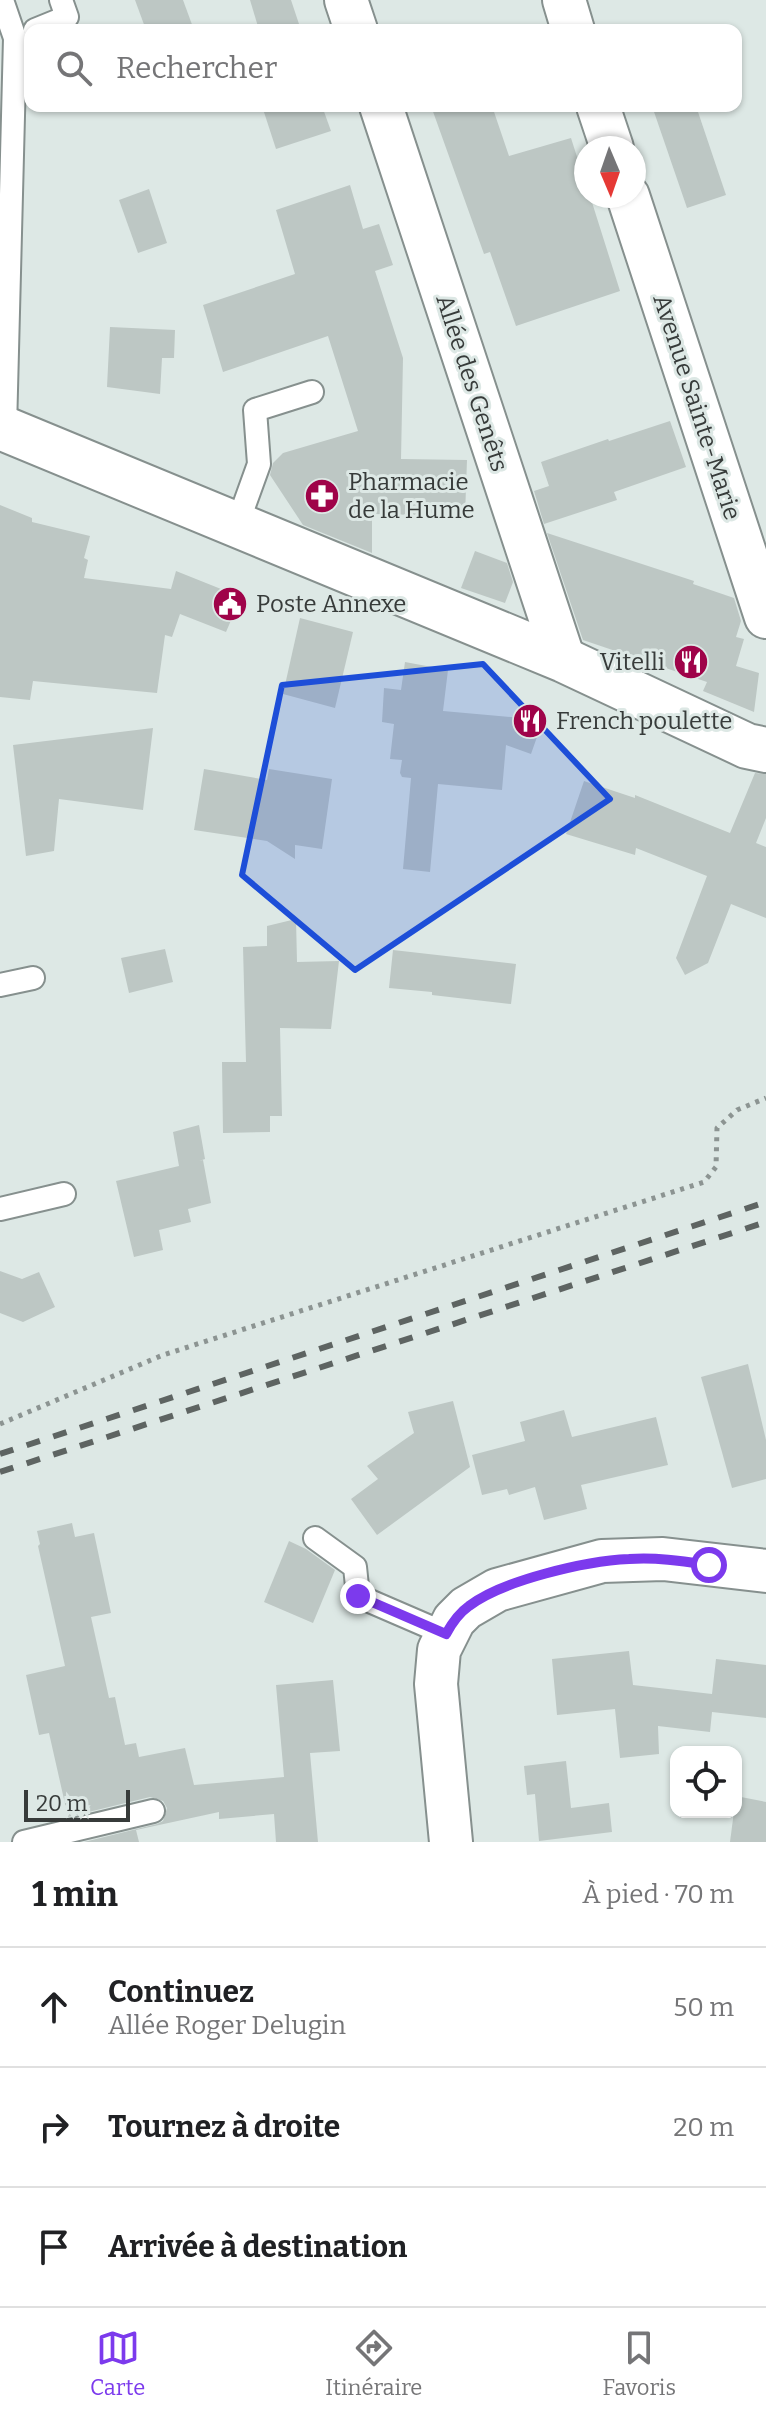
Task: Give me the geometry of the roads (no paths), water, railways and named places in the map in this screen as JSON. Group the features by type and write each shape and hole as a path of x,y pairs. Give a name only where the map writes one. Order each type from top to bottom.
{"main road":[{"path":"2,437 237,525 564,660 747,746 766,750"},
{"path":"2,437 561,687 766,775"}],"street":[{"path":"346,0 354,24"},
{"path":"564,0 571,24"},
{"name":"Allée des Genêts","path":"383,112 564,660"},
{"path":"600,112 608,136"},
{"name":"Avenue Sainte-Marie","path":"632,208 766,617"},
{"path":"451,1842 436,1684 439,1650 446,1634 466,1608 497,1590 602,1561 663,1559 766,1571"}],"lane":[{"path":"2,0 24,29"},
{"path":"50,24 67,17 61,0"},
{"path":"2,437 24,81"},
{"path":"237,525 259,464 255,410 312,392"},
{"path":"0,985 33,978"},
{"path":"0,1209 64,1194"},
{"path":"315,1538 355,1567 358,1596 446,1634"},
{"path":"24,1842 153,1811"}],"railway":[{"path":"0,1454 766,1202"},
{"path":"0,1472 766,1222"}],"place":[{"name":"Pharmacie de la Hume","path":"322,496"},
{"name":"Poste Annexe","path":"230,604"},
{"name":"Vitelli","path":"691,662"},
{"name":"French poulette","path":"530,721"}]}
